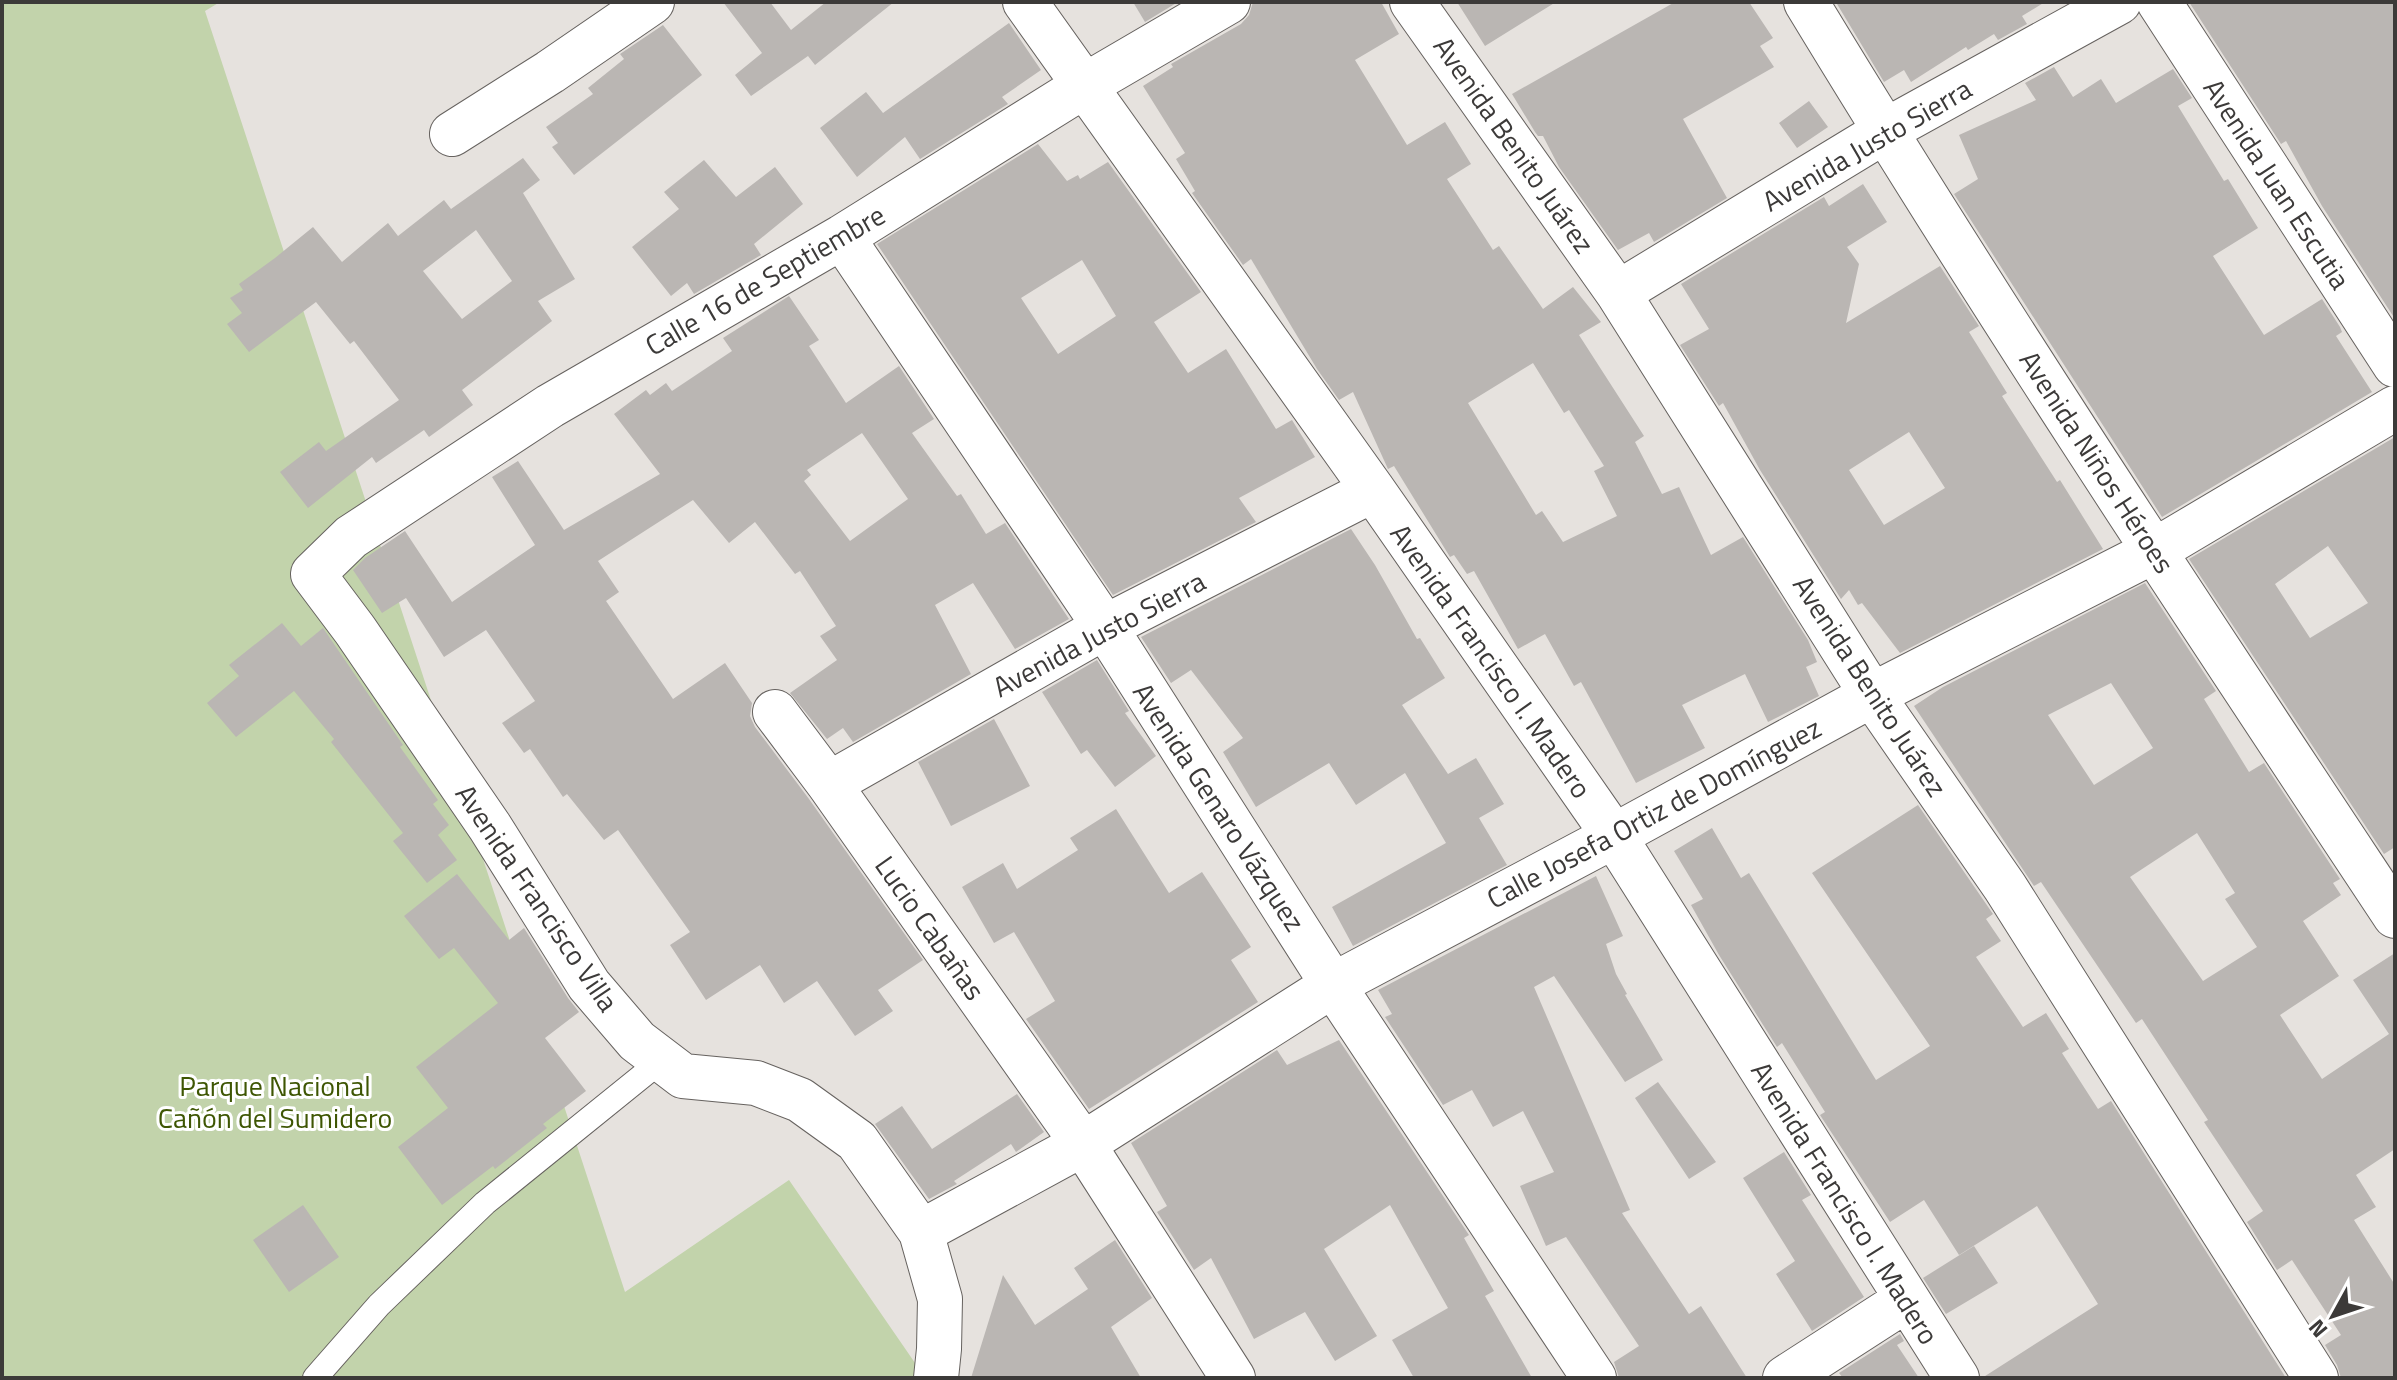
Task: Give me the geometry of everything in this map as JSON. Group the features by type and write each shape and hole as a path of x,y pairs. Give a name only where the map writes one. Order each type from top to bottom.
{"street":[{"path":"452,134 652,2"},
{"name":"Avenida Francisco I. Madero","path":"1025,2 1373,490 1614,836 1957,1378"},
{"name":"Calle 16 de Septiembre","path":"313,574 351,537 550,406 842,237 1084,86 1228,2"},
{"name":"Avenida Benito Juárez","path":"1412,2 1618,293 1872,695 2005,887 2316,1378"},
{"name":"Avenida Niños Héroes","path":"1806,2 2154,551 2395,916"},
{"name":"Avenida Justo Sierra","path":"1618,293 1885,131 2119,2"},
{"name":"Avenida Juan Escutia","path":"2159,2 2395,365"},
{"name":"Avenida Genaro Vázquez","path":"842,237 1105,627 1333,985 1594,1378"},
{"name":"Calle Josefa Ortiz de Domínguez","path":"921,1232 1083,1144 1333,985 1872,695 2154,551 2395,408"},
{"name":"Avenida Justo Sierra","path":"829,784 1105,627 1373,490"},
{"name":"Avenida Francisco Villa","path":"313,574 490,827 589,985 637,1041 683,1076 756,1083 800,1100 857,1141 921,1232 940,1299 936,1378"},
{"name":"Lucio Cabañas","path":"775,712 1083,1144 1233,1378"},
{"path":"1785,1378 1906,1300"}],"lane":[{"path":"315,1378 379,1305 485,1203 662,1060"}],"green space":[{"name":"Parque Nacional Cañón del Sumidero","path":"2,2 220,2 205,11 625,1292 789,1180 924,1376 2,1378"}],"building":[{"path":"723,2 770,2 791,30 826,2 894,2 815,65 808,56 751,96 735,75 762,53"},
{"path":"1133,2 1178,2 1145,22"},
{"path":"1253,2 1381,2 1399,34 1355,60 1407,145 1445,122 1471,164 1447,179 1493,250 1499,246 1543,309 1573,287 1601,322 1579,335 1644,436 1635,442 1662,494 1679,487 1711,555 1743,537 1808,640 1817,662 1806,667 1819,696 1768,722 1745,674 1682,705 1705,748 1636,783 1581,682 1574,686 1545,634 1518,649 1474,571 1467,574 1454,555 1450,557 1394,466 1388,469 1353,392 1339,400 1251,259 1243,265 1192,193 1195,191 1176,159 1185,153 1143,86 1173,67 1171,64 1241,24 1249,15","holes":["1533,363 1564,413 1569,410 1604,466 1594,471 1617,516 1563,542 1542,511 1536,515 1468,403"]},
{"path":"1457,2 1556,2 1485,46"},
{"path":"1675,2 1749,2 1773,38 1760,46 1774,67 1683,119 1727,198 1654,242 1649,233 1618,250 1512,94"},
{"path":"2045,2 2022,16 2027,24 1998,40 1994,34 1968,50 1966,47 1911,82 1904,70 1884,82 1837,4"},
{"path":"2189,2 2395,2 2395,319 2322,206 2286,141 2281,144"},
{"path":"1009,23 1041,70 1002,97 1008,104 920,159 905,137 857,177 820,128 866,92 883,113"},
{"path":"663,25 702,75 574,175 552,147 558,143 546,127 593,94 588,88 624,59 620,54"},
{"path":"2054,67 2073,97 2101,79 2116,103 2173,69 2192,98 2178,106 2224,181 2228,179 2258,228 2213,256 2264,335 2322,299 2342,332 2336,336 2372,392 2162,517 1954,194 1978,179 1959,135 2036,100 2025,83"},
{"path":"1809,101 1828,127 1797,148 1779,123"},
{"path":"1038,144 1067,181 1078,175 1080,179 1108,162 1201,292 1154,322 1188,373 1226,349 1276,429 1292,420 1315,457 1239,498 1256,522 1113,595 877,244","holes":["1082,260 1116,316 1058,354 1021,298"]},
{"path":"523,158 540,180 523,193 575,279 538,301 552,321 462,390 473,405 429,437 424,430 376,463 372,457 308,508 280,472 319,442 326,451 399,400 354,341 350,344 316,302 249,352 227,324 242,313 230,298 243,290 239,284 313,227 342,262 388,223 398,236 444,200 451,209","holes":["476,230 512,281 462,319 423,271"]},
{"path":"704,160 736,197 775,167 803,204 754,244 761,255 694,294 687,283 671,296 632,247 679,209 664,192"},
{"path":"1863,184 1887,222 1847,247 1859,264 1846,323 1940,266 1979,326 1969,332 2007,393 2002,396 2103,549 1900,653 1862,603 1858,605 1849,590 1841,599 1760,470 1723,403 1719,406 1680,345 1709,329 1681,284 1824,197 1829,206","holes":["1909,432 1945,488 1884,525 1849,470"]},
{"path":"789,296 819,340 809,346 846,403 899,366 934,419 912,433 957,496 961,494 986,534 1005,523 1069,619 1015,649 973,583 935,605 971,674 853,742 843,728 827,739 790,693 837,660 820,636 836,626 800,571 795,574 755,522 729,543 693,500 598,561 619,592 606,601 673,699 725,663 752,703 750,716 755,727 923,960 878,990 893,1011 855,1036 817,981 784,1003 760,965 706,1000 670,945 690,932 618,830 604,840 567,794 563,797 530,749 524,753 502,723 535,701 486,630 444,657 406,598 382,613 353,570 365,558 405,531 452,602 535,545 492,477 518,461 564,530 660,474 614,414 646,390 650,395 666,383 672,391 732,351 723,338","holes":["862,433 908,499 850,541 804,481 811,475 807,470"]},
{"path":"2395,437 2395,847 2384,854 2189,559","holes":["2328,546 2368,603 2310,638 2275,584"]},
{"path":"1351,529 1417,639 1420,638 1445,678 1402,705 1448,774 1476,758 1504,804 1479,818 1507,865 1353,946 1332,907 1446,843 1405,773 1356,805 1329,763 1256,807 1223,752 1243,738 1191,670 1171,683 1141,637"},
{"path":"2145,583 2216,691 2204,699 2249,772 2264,763 2340,879 2333,883 2341,895 2303,921 2339,976 2280,1015 2322,1079 2389,1034 2353,980 2395,953 2395,1149 2356,1175 2376,1207 2354,1220 2395,1285 2395,1378 2341,1378 2325,1345 2341,1335 2292,1260 2277,1270 2247,1222 2263,1211 2204,1122 2208,1120 2142,1019 2136,1023 2041,882 2034,886 1914,706 1943,687","holes":["2111,683 2153,748 2094,785 2048,715","2197,833 2235,893 2225,899 2257,947 2203,981 2130,877"]},
{"path":"282,623 301,646 323,628 438,800 433,804 449,825 438,835 457,860 427,883 393,841 403,833 331,742 334,739 294,691 236,737 207,703 239,676 229,665"},
{"path":"1097,660 1129,711 1125,713 1156,756 1115,787 1087,750 1081,754 1042,692"},
{"path":"994,719 1030,786 951,826 918,762"},
{"path":"1918,805 1993,914 1986,919 2001,941 1976,957 2023,1027 2046,1013 2069,1049 2062,1053 2098,1109 2111,1101 2286,1378 1982,1378 2098,1304 2037,1206 1959,1255 1924,1200 1890,1222 1820,1115 1825,1112 1782,1043 1777,1047 1719,955 1691,905 1703,899 1674,851 1712,828 1741,878 1749,873 1876,1080 1930,1046 1812,873"},
{"path":"1116,809 1169,893 1202,872 1251,947 1231,960 1258,1002 1089,1109 1026,1019 1055,1001 1014,932 994,943 962,887 1003,863 1017,889 1078,850 1070,838"},
{"path":"457,874 509,940 524,928 579,1012 545,1038 586,1091 543,1124 547,1128 442,1205 398,1147 448,1108 416,1067 498,1003 454,948 439,959 404,916"},
{"path":"1596,876 1623,936 1606,944 1616,974 1663,1060 1625,1082 1554,976 1534,987 1630,1210 1622,1213 1689,1314 1701,1306 1747,1378 1619,1378 1614,1362 1639,1346 1566,1237 1546,1246 1520,1186 1554,1172 1523,1111 1493,1127 1472,1090 1443,1105 1385,1017 1392,1014 1378,990"},
{"path":"1339,1040 1469,1235 1464,1238 1494,1291 1485,1296 1532,1378 1414,1378 1392,1340 1448,1308 1390,1205 1324,1249 1377,1336 1335,1361 1305,1312 1254,1339 1211,1258 1194,1270 1157,1212 1167,1206 1131,1143 1277,1050 1287,1065"},
{"path":"1658,1082 1716,1162 1689,1179 1635,1098"},
{"path":"1017,1094 1044,1132 1016,1152 1011,1144 954,1181 957,1184 929,1199 875,1124 902,1106 932,1149"},
{"path":"1784,1152 1811,1195 1802,1200 1864,1297 1812,1331 1776,1274 1795,1261 1743,1178"},
{"path":"303,1205 339,1257 289,1292 253,1240"},
{"path":"1115,1240 1152,1298 1111,1327 1141,1378 971,1378 1003,1275 1035,1325 1088,1289 1074,1268"},
{"path":"1974,1246 1998,1283 1946,1314 1923,1278"},
{"path":"1900,1334 1904,1341 1897,1345 1919,1378 1843,1378 1839,1373"}]}
